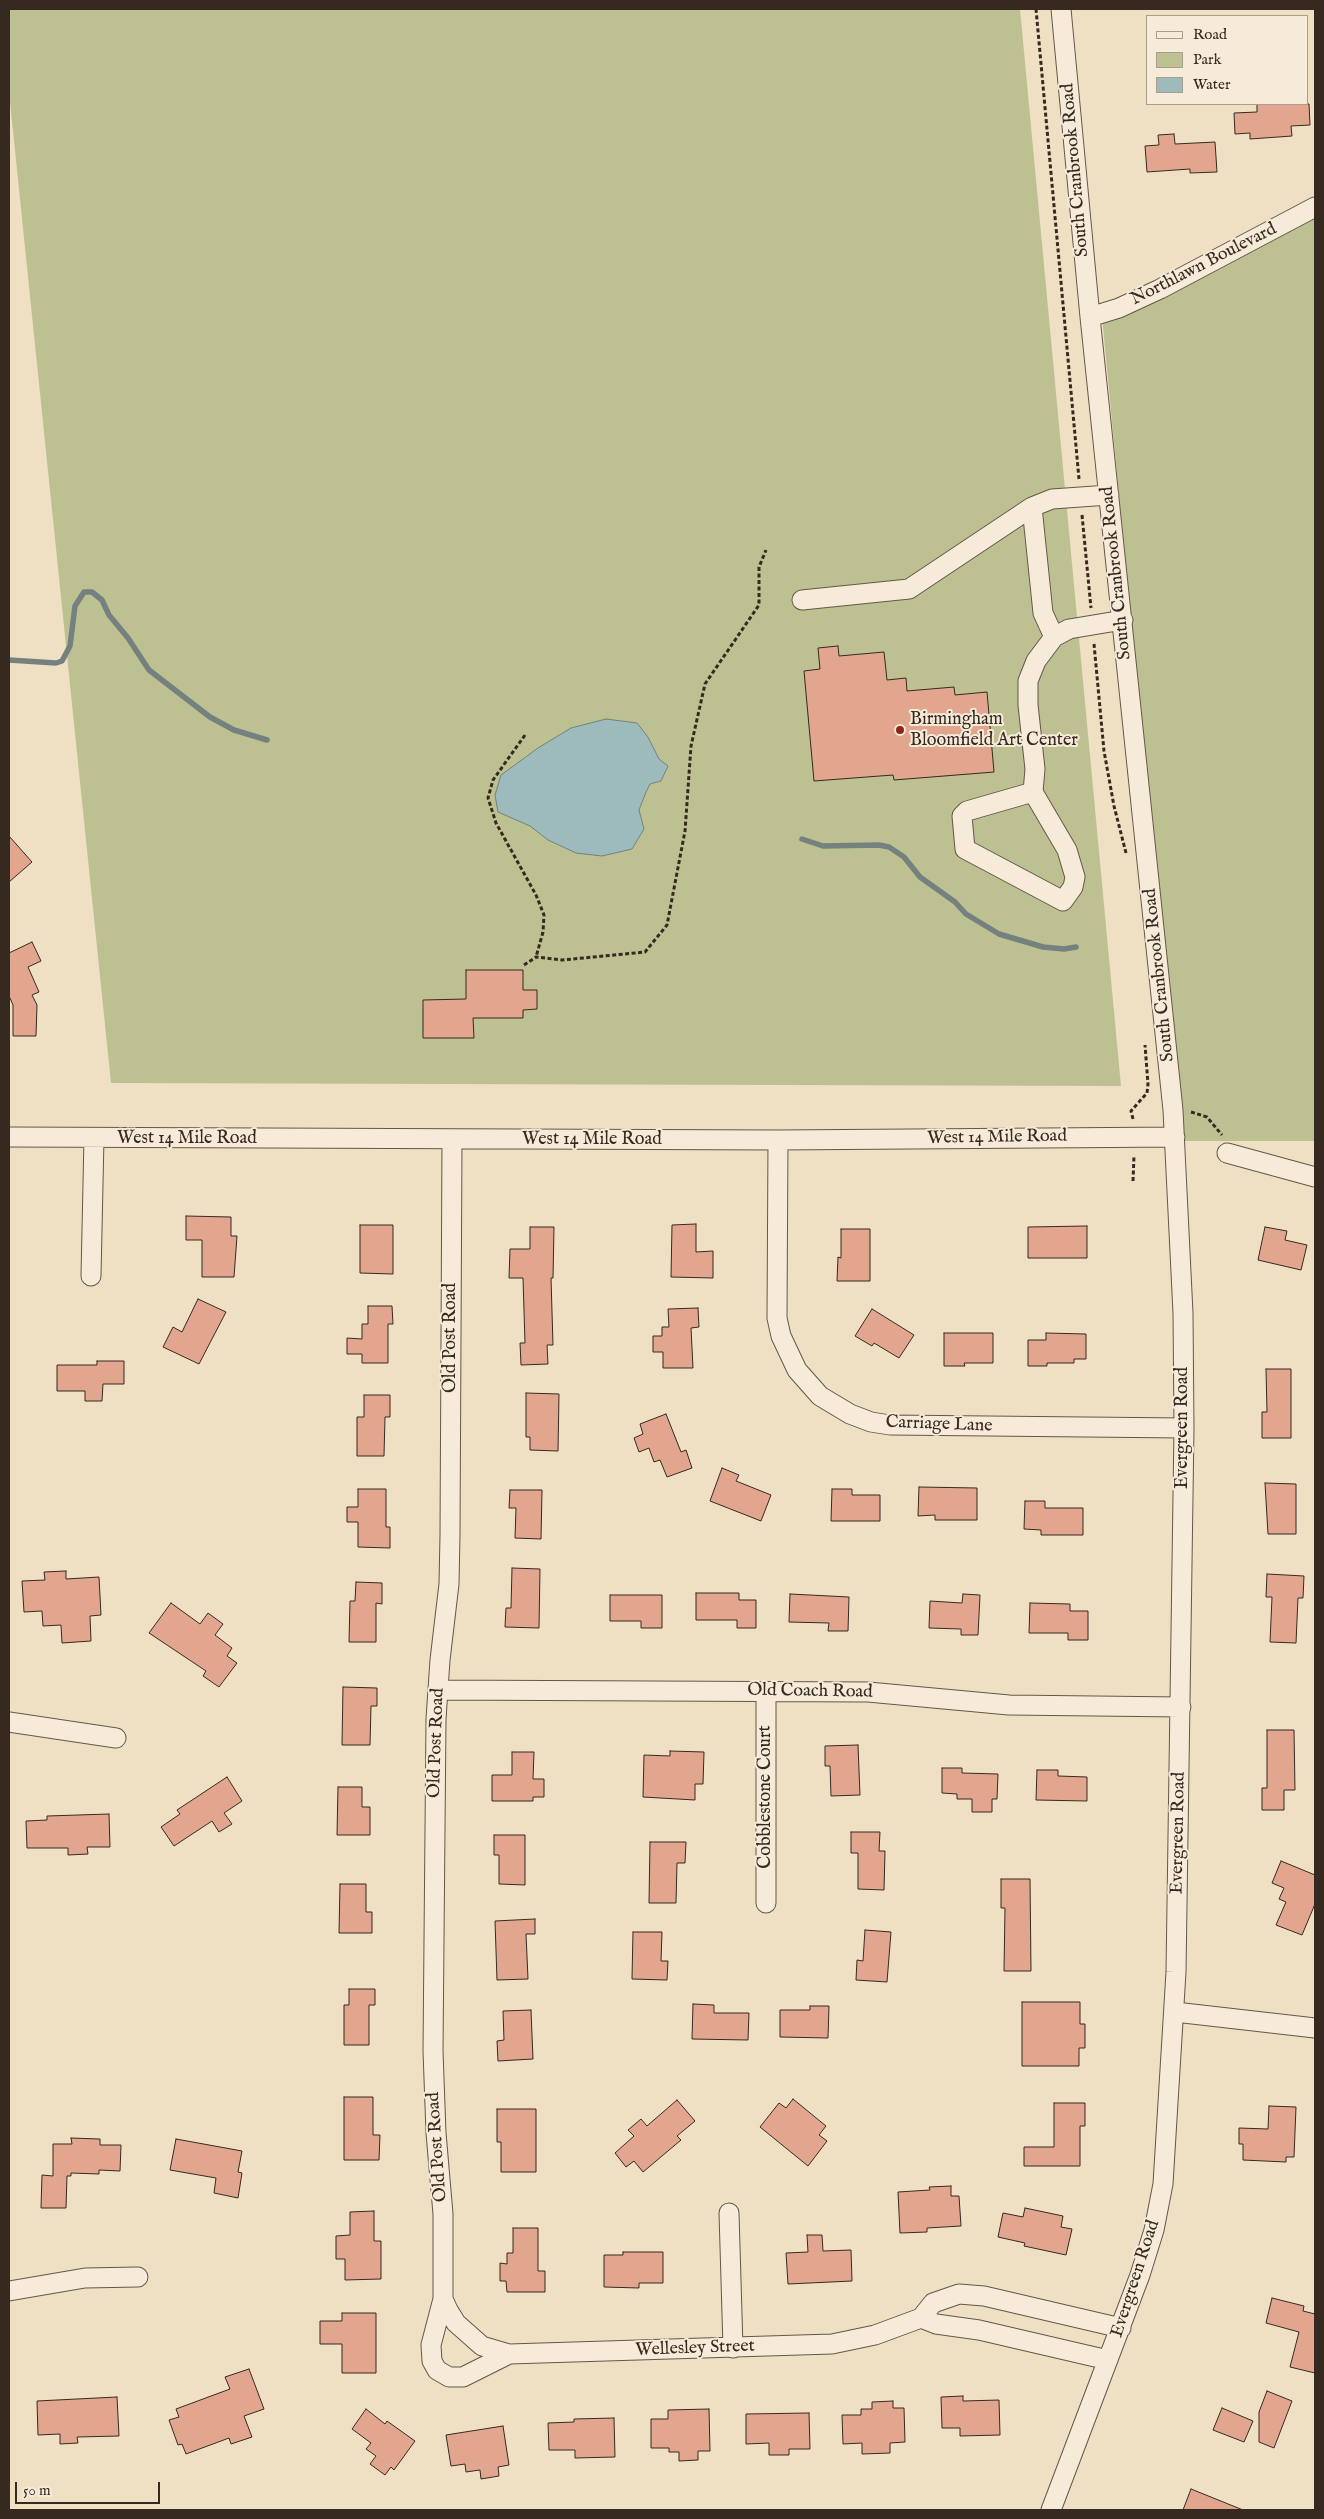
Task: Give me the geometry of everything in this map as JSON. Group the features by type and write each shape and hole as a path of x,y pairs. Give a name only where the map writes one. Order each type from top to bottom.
{"street":[{"name":"South Cranbrook Road","path":"1061,9 1090,317 1123,620 1173,1110 1174,1136"},
{"name":"Northlawn Boulevard","path":"1090,317 1119,308 1160,289 1315,207"},
{"path":"802,600 909,589 1032,507 1052,499 1109,495"},
{"path":"1032,507 1043,613 1054,637"},
{"path":"1033,792 966,811 962,816 965,849 1063,901 1073,887 1076,877 1067,850 1033,792 1035,769 1030,734 1028,680 1036,661 1054,637 1069,629 1123,620"},
{"name":"West 14 Mile Road","path":"9,1137 778,1140 1174,1136"},
{"name":"Evergreen Road","path":"1051,2510 1148,2253 1158,2212 1165,2161 1174,2012 1181,1707 1184,1428 1183,1304 1174,1136"},
{"path":"91,1276 94,1138"},
{"name":"Old Post Road","path":"452,1140 449,1584 438,1690 434,2077 443,2214 443,2299 456,2323 469,2337"},
{"name":"Carriage Lane","path":"778,1140 777,1318 781,1336 797,1370 820,1396 850,1414 871,1422 890,1424 1184,1428"},
{"path":"1227,1153 1315,1176"},
{"name":"Old Coach Road","path":"438,1690 868,1692 1018,1705 1181,1707"},
{"name":"Cobblestone Court","path":"766,1691 766,1903"},
{"path":"9,1722 116,1738"},
{"path":"1174,2012 1315,2028"},
{"path":"729,2213 733,2348"},
{"path":"9,2291 85,2278 138,2277"},
{"name":"Wellesley Street","path":"469,2337 482,2346 509,2354 832,2344 875,2335 922,2318 933,2303 947,2297 970,2294 1120,2328"},
{"path":"443,2299 431,2345 432,2361 437,2370 449,2377 462,2377 509,2354"},
{"path":"922,2318 936,2324 979,2330 1108,2360"}],"path":[{"path":"1036,9 1104,751 1114,806 1128,861"},
{"path":"524,965 536,957 562,960 645,952 667,925 685,831 691,746 705,684 759,605 759,567 766,550"},
{"path":"525,735 494,780 488,798 496,823 536,895 544,915 543,932 536,957"},
{"path":"1133,1118 1131,1111 1147,1093 1144,1038"},
{"path":"1173,1110 1202,1114 1207,1117 1213,1122 1218,1133 1227,1139 1227,1153"},
{"path":"1133,1181 1135,1164"}],"green space":[{"path":"9,9 1020,9 1121,1086 111,1083 9,92"},
{"path":"1315,204 1315,1141 1180,1141 1102,316"}],"water":[{"path":"606,719 637,723 648,737 659,759 668,766 661,781 650,784 646,792 639,810 644,829 632,849 602,856 576,853 548,840 530,826 498,812 495,795 501,775 538,748 571,728"}],"building":[{"path":"1309,104 1310,125 1291,126 1292,136 1250,139 1250,133 1235,134 1234,113 1257,112 1257,105"},
{"path":"1174,134 1175,144 1215,142 1217,172 1190,173 1190,169 1147,172 1145,146 1159,145 1158,135"},
{"name":"Birmingham Bloomfield Art Center","path":"838,646 839,656 884,652 887,680 906,678 907,691 954,687 955,695 987,692 994,772 894,780 893,775 814,781 804,671 820,669 818,648"},
{"path":"9,836 32,862 9,882"},
{"path":"32,942 41,961 28,967 39,992 32,995 37,1005 36,1036 13,1036 13,1005 9,996 9,953"},
{"path":"466,970 523,970 523,990 537,990 537,1009 523,1010 523,1018 473,1018 474,1038 423,1038 423,1000 466,999"},
{"path":"186,1216 231,1217 231,1236 237,1236 234,1277 202,1277 202,1240 186,1240"},
{"path":"696,1224 696,1252 713,1251 713,1278 671,1277 672,1225"},
{"path":"360,1225 393,1225 393,1274 360,1273"},
{"path":"1087,1226 1087,1258 1028,1258 1028,1227"},
{"path":"530,1227 554,1227 553,1278 551,1278 553,1345 547,1345 548,1364 521,1365 520,1343 525,1343 523,1278 509,1278 510,1249 530,1249"},
{"path":"1265,1227 1287,1231 1285,1240 1307,1245 1301,1270 1258,1260"},
{"path":"841,1229 870,1229 870,1281 837,1281 838,1257 841,1258"},
{"path":"198,1299 226,1312 199,1364 163,1347 173,1327 182,1332"},
{"path":"368,1306 392,1306 393,1324 388,1324 388,1363 362,1363 362,1354 347,1354 347,1338 362,1339 362,1324 368,1324"},
{"path":"698,1308 699,1327 691,1328 693,1368 663,1368 663,1352 653,1352 653,1336 662,1336 662,1327 669,1327 668,1309"},
{"path":"872,1309 914,1335 899,1358 874,1343 872,1346 855,1336"},
{"path":"944,1333 993,1333 993,1363 964,1363 965,1366 944,1366"},
{"path":"1046,1333 1086,1334 1086,1359 1074,1359 1074,1363 1047,1363 1047,1366 1028,1366 1028,1340 1046,1340"},
{"path":"97,1361 124,1361 124,1384 103,1384 102,1401 85,1401 85,1391 57,1391 57,1365 97,1365"},
{"path":"1266,1369 1291,1369 1291,1438 1262,1438 1262,1412 1267,1412"},
{"path":"526,1393 559,1394 558,1451 530,1450 530,1437 526,1437"},
{"path":"364,1395 390,1395 390,1417 385,1417 384,1456 357,1456 357,1417 364,1417"},
{"path":"666,1414 681,1452 686,1450 692,1468 667,1477 660,1460 654,1462 649,1448 639,1452 634,1438 643,1434 640,1424"},
{"path":"722,1468 739,1475 736,1481 771,1495 761,1521 710,1501"},
{"path":"1265,1483 1296,1484 1296,1534 1268,1534"},
{"path":"919,1487 977,1488 977,1520 935,1520 935,1515 918,1516"},
{"path":"358,1489 386,1489 386,1527 390,1527 390,1548 358,1547 358,1522 347,1522 347,1507 358,1507"},
{"path":"832,1489 852,1489 852,1495 880,1495 880,1521 831,1521"},
{"path":"510,1490 542,1490 541,1539 515,1538 516,1508 509,1508"},
{"path":"1025,1501 1045,1501 1045,1508 1083,1508 1083,1535 1041,1535 1041,1530 1024,1529"},
{"path":"512,1568 540,1569 539,1628 505,1627 506,1608 511,1608"},
{"path":"66,1571 66,1579 99,1577 101,1615 90,1616 91,1641 62,1643 61,1625 43,1626 42,1611 24,1612 22,1581 45,1580 44,1572"},
{"path":"1267,1574 1304,1576 1303,1598 1298,1598 1296,1643 1270,1642 1272,1597 1266,1597"},
{"path":"356,1582 382,1583 382,1604 376,1603 376,1642 349,1642 350,1601 355,1601"},
{"path":"696,1593 739,1593 739,1600 756,1600 756,1628 737,1628 737,1620 696,1620"},
{"path":"790,1594 849,1597 848,1631 828,1631 829,1623 789,1622"},
{"path":"963,1594 980,1595 978,1635 961,1635 961,1629 929,1628 930,1601 962,1603"},
{"path":"610,1595 662,1595 662,1628 641,1628 641,1621 610,1621"},
{"path":"171,1603 200,1624 208,1613 223,1624 215,1635 232,1648 227,1656 237,1663 219,1687 203,1676 206,1671 149,1633"},
{"path":"1030,1603 1070,1604 1070,1611 1088,1611 1088,1640 1068,1640 1068,1633 1029,1633"},
{"path":"343,1687 377,1688 377,1706 371,1706 370,1745 342,1745"},
{"path":"1267,1730 1294,1730 1295,1790 1284,1790 1284,1810 1262,1810 1262,1788 1267,1788"},
{"path":"858,1745 860,1795 831,1796 830,1766 825,1766 825,1746"},
{"path":"670,1751 704,1752 703,1784 695,1784 695,1800 643,1797 644,1755 670,1756"},
{"path":"512,1752 534,1752 533,1779 544,1779 544,1797 533,1797 533,1801 492,1801 492,1775 512,1775"},
{"path":"942,1768 962,1768 962,1773 998,1774 997,1799 992,1799 992,1812 972,1812 972,1799 957,1799 957,1794 942,1793"},
{"path":"1037,1770 1058,1770 1058,1776 1087,1777 1087,1801 1036,1800"},
{"path":"227,1777 242,1801 224,1813 232,1824 219,1832 212,1821 174,1846 161,1827 180,1814 177,1810"},
{"path":"338,1787 362,1787 362,1807 370,1807 370,1835 337,1835"},
{"path":"109,1814 110,1847 87,1847 88,1854 68,1855 68,1848 27,1848 26,1821 47,1820 47,1816"},
{"path":"851,1832 880,1832 879,1851 885,1851 884,1890 858,1889 858,1853 851,1853"},
{"path":"494,1835 525,1835 525,1885 499,1884 499,1855 494,1855"},
{"path":"650,1842 686,1842 685,1863 677,1863 676,1903 649,1903"},
{"path":"1281,1861 1315,1875 1315,1904 1302,1935 1276,1925 1286,1902 1279,1899 1284,1888 1272,1883"},
{"path":"1001,1879 1030,1879 1031,1971 1004,1971 1005,1908 1001,1908"},
{"path":"340,1884 366,1884 366,1912 372,1912 372,1933 339,1933"},
{"path":"535,1919 535,1934 526,1934 528,1979 497,1980 495,1921"},
{"path":"865,1930 891,1932 887,1982 856,1980 857,1960 863,1961"},
{"path":"633,1932 662,1932 661,1961 668,1961 667,1980 632,1979"},
{"path":"349,1989 375,1989 375,2005 369,2005 369,2045 344,2045 344,2005 349,2005"},
{"path":"1022,2002 1080,2002 1080,2024 1085,2024 1085,2048 1079,2048 1079,2066 1022,2066"},
{"path":"693,2004 714,2005 714,2013 749,2013 748,2040 692,2039"},
{"path":"810,2006 829,2006 828,2038 780,2037 780,2010 810,2010"},
{"path":"531,2010 533,2059 498,2061 497,2041 504,2040 503,2011"},
{"path":"344,2097 373,2097 373,2135 380,2135 379,2160 344,2160"},
{"path":"793,2099 826,2126 819,2135 827,2141 808,2166 760,2127 779,2103 786,2108"},
{"path":"677,2100 695,2121 677,2136 681,2140 643,2172 634,2161 626,2167 615,2153 634,2136 628,2130 641,2119 647,2126"},
{"path":"1054,2103 1085,2103 1085,2126 1080,2126 1080,2166 1024,2166 1024,2147 1054,2147"},
{"path":"1269,2106 1296,2107 1294,2157 1286,2157 1286,2162 1243,2160 1243,2144 1239,2144 1239,2128 1268,2129"},
{"path":"497,2109 536,2109 536,2172 501,2172 501,2142 497,2142"},
{"path":"71,2138 100,2139 100,2145 121,2145 120,2171 99,2170 99,2174 71,2173 71,2176 67,2176 66,2208 41,2208 42,2175 53,2176 53,2144 72,2144"},
{"path":"176,2139 242,2151 238,2172 242,2173 238,2198 214,2193 216,2178 170,2170"},
{"path":"951,2186 951,2196 959,2196 961,2226 927,2228 927,2232 900,2233 898,2192 930,2190 929,2187"},
{"path":"1025,2208 1063,2216 1061,2227 1072,2229 1066,2255 1024,2246 1025,2243 998,2237 1003,2213 1023,2217"},
{"path":"374,2211 374,2241 381,2241 381,2279 345,2280 345,2259 336,2259 336,2236 350,2235 350,2212"},
{"path":"513,2228 538,2228 538,2271 545,2271 545,2292 507,2292 506,2281 500,2281 500,2263 507,2264 507,2253 513,2253"},
{"path":"807,2235 822,2235 823,2251 851,2250 852,2281 788,2284 786,2253 808,2252"},
{"path":"623,2252 663,2252 663,2283 639,2283 639,2288 604,2287 604,2255 623,2255"},
{"path":"1272,2298 1304,2306 1303,2311 1315,2314 1315,2373 1290,2367 1299,2332 1266,2323"},
{"path":"342,2313 376,2313 376,2373 342,2373 342,2344 320,2344 320,2321 342,2321"},
{"path":"249,2369 264,2409 244,2416 252,2437 231,2444 229,2438 186,2454 182,2444 178,2445 169,2420 179,2417 176,2409 230,2389 225,2377"},
{"path":"1267,2391 1292,2401 1274,2448 1259,2442 1259,2412"},
{"path":"963,2396 963,2401 999,2400 1000,2435 960,2436 960,2428 942,2428 941,2397"},
{"path":"117,2397 119,2436 77,2437 78,2443 60,2444 60,2434 38,2435 37,2401"},
{"path":"893,2401 893,2408 904,2408 905,2442 890,2443 890,2453 862,2454 862,2443 843,2444 842,2415 861,2415 861,2409 872,2409 872,2402"},
{"path":"1222,2408 1253,2421 1244,2442 1213,2430"},
{"path":"366,2409 385,2424 387,2421 415,2441 394,2470 391,2467 385,2475 370,2464 376,2456 366,2449 371,2443 352,2429"},
{"path":"709,2409 710,2451 698,2451 698,2460 679,2461 679,2452 669,2452 669,2448 651,2448 651,2419 668,2419 668,2410"},
{"path":"809,2413 810,2449 789,2449 789,2455 769,2455 769,2443 746,2444 746,2414"},
{"path":"614,2418 615,2457 575,2458 575,2450 549,2450 548,2423 574,2422 574,2419"},
{"path":"503,2426 509,2465 498,2467 499,2476 481,2479 480,2470 466,2472 465,2464 451,2466 446,2435"},
{"path":"1191,2489 1243,2510 1183,2510"}],"waterway":[{"path":"9,660 56,663 62,661 70,646 75,606 84,592 92,592 102,600 109,615 128,638 149,670 210,717 234,730 267,740"},
{"path":"802,839 823,846 879,845 889,847 904,857 920,877 955,902 966,914 999,934 1043,947 1064,949 1076,947"}],"place":[{"name":"Birmingham Bloomfield Art Center","path":"900,730"}]}
